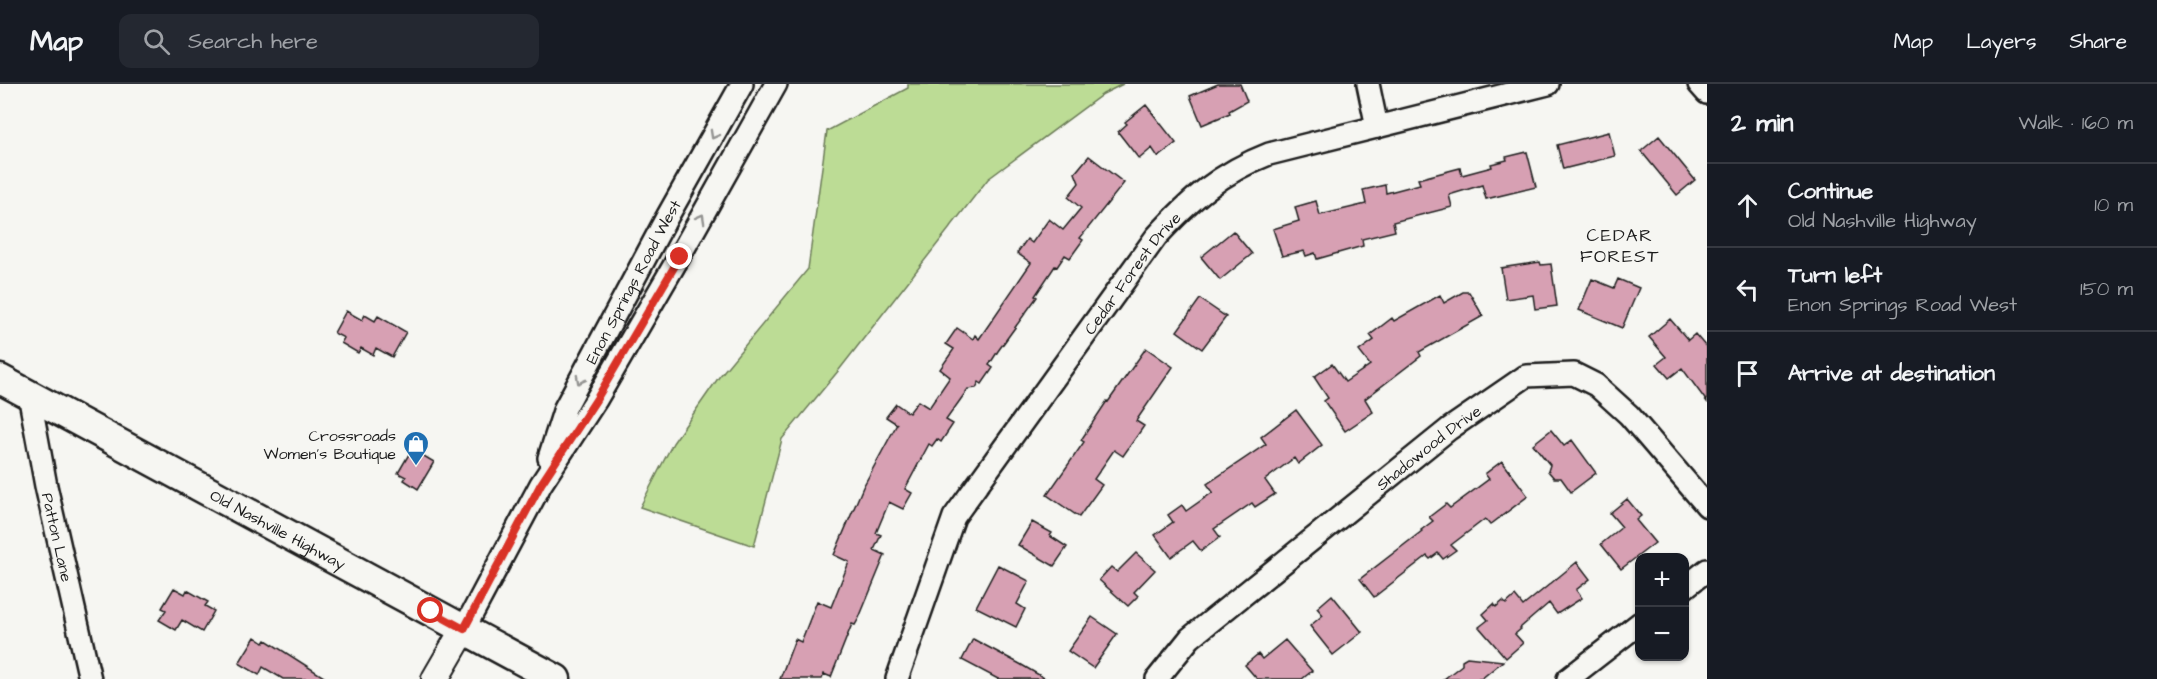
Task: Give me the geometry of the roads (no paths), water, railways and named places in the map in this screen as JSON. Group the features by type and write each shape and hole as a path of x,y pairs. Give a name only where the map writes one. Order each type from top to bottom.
{"main road":[{"name":"Old Nashville Highway","path":"0,379 556,679"}],"street":[{"name":"Enon Springs Road West","path":"541,484 565,408 666,219 742,84"},
{"name":"Enon Springs Road West","path":"435,679 541,484 596,400 680,257 776,84"},
{"path":"1368,84 1377,127"},
{"name":"Cedar Forest Drive","path":"897,679 954,517 1156,237 1187,204 1214,181 1245,164 1279,152 1548,84"},
{"path":"1699,84 1707,93"},
{"name":"Shadowood Drive","path":"1157,679 1190,638 1449,429 1526,376 1574,374 1596,385 1629,416 1707,506"},
{"name":"Patton Lane","path":"28,394 46,486 90,679"},
{"path":"1689,584 1707,570"},
{"path":"1568,679 1635,627"}],"place":[{"name":"Crossroads Women's Boutique","path":"416,467"}],"district":[{"name":"CEDAR FOREST","path":"1620,245"}]}
